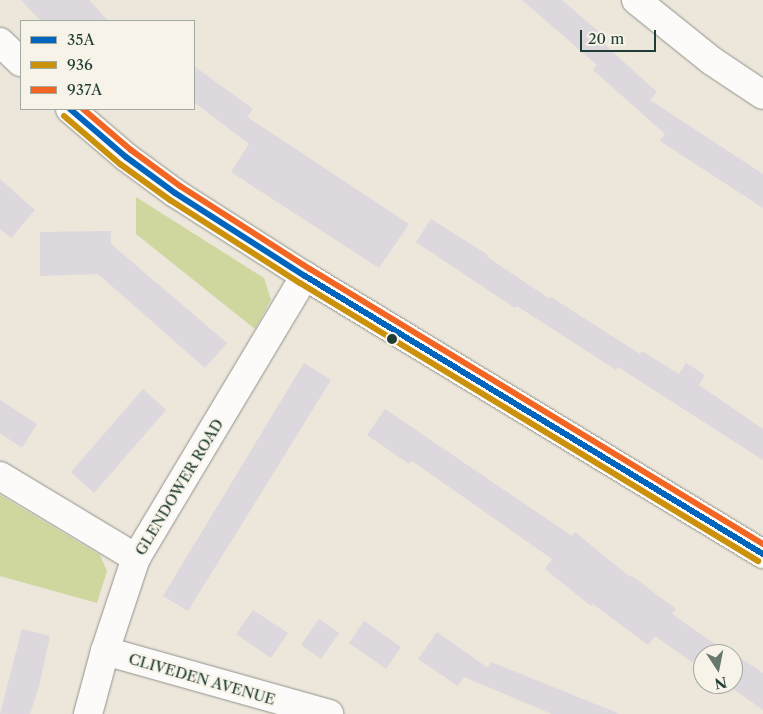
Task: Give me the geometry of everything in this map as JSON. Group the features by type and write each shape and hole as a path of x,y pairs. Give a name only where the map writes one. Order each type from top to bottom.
{"street":[{"path":"636,0 712,61 763,95"},
{"path":"0,42 20,61"},
{"path":"71,110 126,157 175,193 305,276 763,554"},
{"name":"GLENDOWER ROAD","path":"88,714 105,651 136,558 305,276"},
{"path":"0,476 136,558"},
{"name":"CLIVEDEN AVENUE","path":"105,651 329,714"}],"green space":[{"path":"136,197 264,278 271,300 255,329 136,234"},
{"path":"0,495 100,555 107,571 97,603 0,576"}],"building":[{"path":"21,0 89,0 107,20 40,20"},
{"path":"522,0 562,0 599,32 595,36 657,92 650,100 763,174 763,208 660,141 665,134 593,70 597,65"},
{"path":"195,67 253,109 247,117 409,224 379,268 231,172 249,144 195,103"},
{"path":"0,179 35,210 11,238 0,229"},
{"path":"431,219 488,255 487,257 550,299 551,297 640,354 642,351 679,374 686,363 705,375 699,385 763,429 763,460 618,367 616,370 517,306 515,308 416,242"},
{"path":"111,231 111,244 227,343 205,368 98,274 40,276 40,232"},
{"path":"304,363 331,380 188,611 163,596"},
{"path":"143,389 166,410 94,493 71,472"},
{"path":"0,400 37,424 22,448 0,433"},
{"path":"385,409 572,536 575,532 630,577 632,576 676,609 672,614 715,644 693,644 693,663 655,636 648,645 593,604 591,606 545,569 552,559 412,461 409,464 367,435"},
{"path":"253,610 288,633 271,658 236,634"},
{"path":"319,619 339,633 321,659 301,645"},
{"path":"364,621 401,647 386,669 349,643"},
{"path":"22,629 50,636 39,686 30,714 0,714"},
{"path":"437,632 488,668 491,662 620,714 552,714 464,677 458,686 418,659"},
{"path":"743,660 763,673 763,710 740,694 743,694"}],"transit line":[{"name":"35A","path":"71,110 126,157 175,193 305,276 763,554"},
{"name":"937A","path":"84,110 131,150 180,186 310,269 763,544"},
{"name":"936","path":"64,116 120,164 170,200 300,283 758,561"}]}
